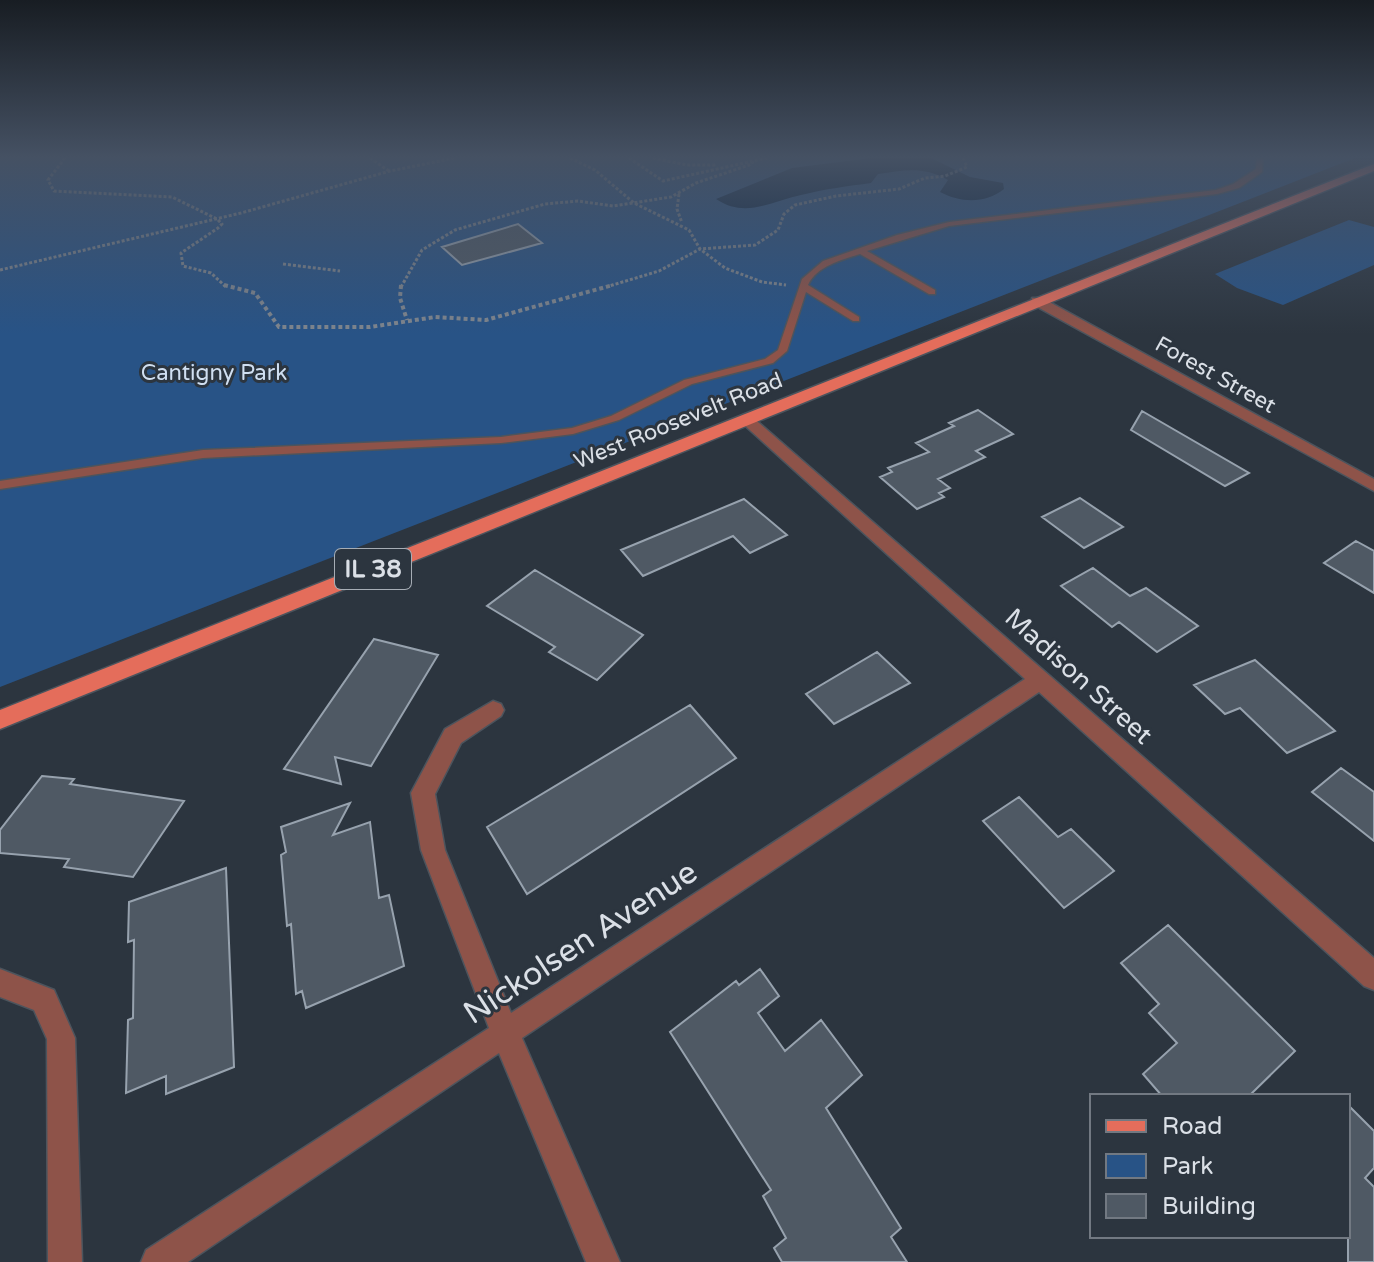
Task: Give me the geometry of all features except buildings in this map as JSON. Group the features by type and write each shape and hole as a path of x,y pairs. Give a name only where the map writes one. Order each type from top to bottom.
{"main road":[{"name":"West Roosevelt Road","path":"0,720 1249,217"}],"street":[{"name":"Forest Street","path":"1037,301 1374,486"},
{"name":"Madison Street","path":"746,419 1374,976"},
{"name":"Nickolsen Avenue","path":"158,1262 1041,680"},
{"path":"493,710 453,736 423,793 433,850 505,1033 603,1262"},
{"path":"0,983 44,1000 61,1038 65,1262"}],"lane":[{"path":"0,485 203,454 501,440 573,431 615,418 688,382 769,361 782,351 806,279 826,263 949,224 1009,217"},
{"path":"861,251 932,292"},
{"path":"803,286 856,319"}],"path":[{"path":"213,217 222,224 181,253 183,266 211,273 227,288 255,293 279,327 370,327 435,317 486,320 512,315 659,271 700,249 755,245 778,230 783,217"},
{"path":"0,270 225,217"},
{"path":"407,320 400,298 401,283 422,250 437,238 493,217"},
{"path":"664,217 683,226 695,236 700,249 725,268 762,282 803,286"},
{"path":"680,217 683,226"},
{"path":"283,264 320,266 340,271"}],"green space":[{"name":"Cantigny Park","path":"0,217 1204,217 0,687"},
{"path":"1349,220 1374,227 1374,265 1283,305 1237,288 1215,274"}]}
